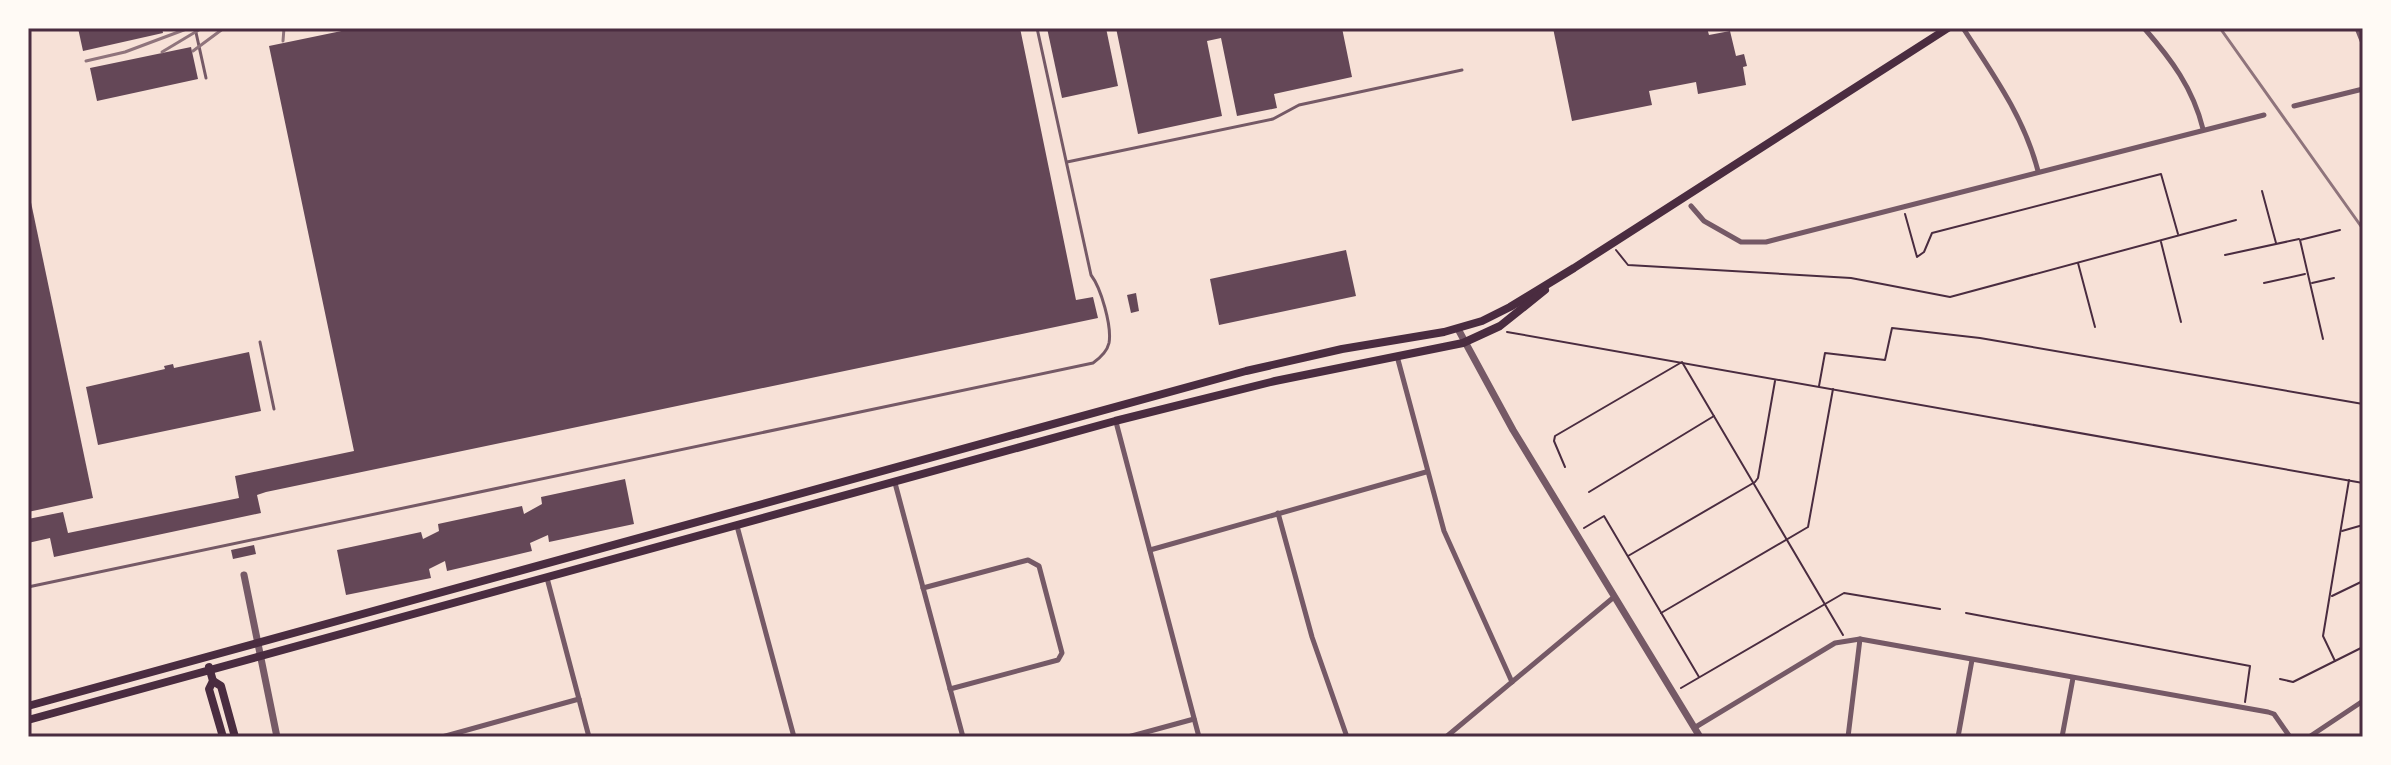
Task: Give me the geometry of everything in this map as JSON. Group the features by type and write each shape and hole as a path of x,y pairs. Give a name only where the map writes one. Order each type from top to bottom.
{"main road":[{"path":"28,706 1246,371 1329,351 1458,329 1482,321 1574,268 1948,28"},
{"path":"28,720 211,676 246,662 1115,421 1230,391 1463,343 1500,326 1574,268"},
{"path":"1230,391 1246,371"},
{"path":"1101,411 1115,421"},
{"path":"207,659 211,676 209,689 223,737"},
{"path":"211,676 221,686 235,737"}],"street":[{"path":"1963,28 2018,113 2038,171"},
{"path":"2144,28 2185,80 2203,129"},
{"path":"2357,28 2363,43"},
{"path":"2294,106 2363,89"},
{"path":"1691,206 1704,221 1741,242 1766,242 2264,115"},
{"path":"1458,329 1463,343 1697,734 1845,640 1860,639 2244,707 2274,714 2290,737"},
{"path":"1397,356 1444,531 1512,682"},
{"path":"1115,421 1199,737"},
{"path":"1150,550 1426,471"},
{"path":"895,483 963,737"},
{"path":"1278,513 1312,637 1347,737"},
{"path":"737,526 794,737"},
{"path":"923,588 1028,560 1039,566 1062,653 1058,660 950,689"},
{"path":"244,575 277,737"},
{"path":"547,578 589,737"},
{"path":"1446,737 1614,597"},
{"path":"1848,737 1860,639"},
{"path":"1958,737 1972,660"},
{"path":"2062,737 2073,678"},
{"path":"442,737 579,699"},
{"path":"2309,737 2363,701"},
{"path":"1128,737 1194,719"}],"lane":[{"path":"195,28 206,78"},
{"path":"28,587 1093,363 1103,354 1109,338 1099,286 1091,275 1037,28"},
{"path":"1067,162 1273,119 1299,105 1462,70"},
{"path":"260,342 274,409"}],"path":[{"path":"1904,208 1917,257 1924,252 1932,233 2161,174 2178,236"},
{"path":"2262,191 2276,243"},
{"path":"1611,243 1628,265 1851,278 1950,297 2236,220"},
{"path":"2225,255 2340,230"},
{"path":"2160,240 2181,322"},
{"path":"2300,240 2323,339"},
{"path":"2078,262 2095,327"},
{"path":"2264,283 2308,274"},
{"path":"2310,283 2334,278"},
{"path":"1500,326 1506,332 2363,483"},
{"path":"1819,386 1825,353 1885,360 1892,328 1980,338 2363,404"},
{"path":"1682,362 1845,640"},
{"path":"1565,467 1554,441 1555,436 1682,362"},
{"path":"1628,556 1755,482 1775,379"},
{"path":"1661,613 1808,527 1833,389"},
{"path":"1589,492 1714,416"},
{"path":"2335,661 2323,636 2349,480"},
{"path":"1576,532 1604,516 1700,677"},
{"path":"2342,531 2363,525"},
{"path":"2329,597 2363,581"},
{"path":"1673,693 1844,593 1940,609"},
{"path":"1966,613 2250,666 2244,707"},
{"path":"2280,679 2293,682 2363,647"}],"building":[{"path":"78,28 162,28 163,33 83,51"},
{"path":"356,28 1020,28 1076,300 1093,297 1098,318 266,492 257,495 261,513 54,557 50,538 28,543 28,519 63,512 68,533 239,498 235,476 354,451 269,46"},
{"path":"1047,28 1106,28 1118,86 1062,98"},
{"path":"1116,28 1342,28 1352,77 1274,94 1277,108 1237,116 1221,38 1207,41 1222,116 1138,134"},
{"path":"1553,28 1707,28 1709,35 1730,31 1736,56 1744,54 1746,85 1698,94 1696,82 1649,91 1652,105 1572,121"},
{"path":"191,47 198,79 97,101 90,68"},
{"path":"28,188 93,498 28,512"},
{"path":"1346,250 1356,296 1219,325 1210,279"},
{"path":"1136,293 1139,311 1131,313 1127,295"},
{"path":"249,352 261,411 98,445 86,387 165,369 164,366 173,364 174,368"},
{"path":"625,479 634,524 549,542 548,535 530,543 532,551 447,571 445,561 429,569 431,578 346,595 337,550 421,532 423,539 439,531 438,524 522,506 524,514 542,504 541,497"},
{"path":"254,545 256,554 233,559 231,550"}],"railway":[{"path":"86,61 125,52 189,28"},
{"path":"162,52 202,28"},
{"path":"193,51 224,28"},
{"path":"283,41 284,28"},
{"path":"2220,28 2363,229"}]}
